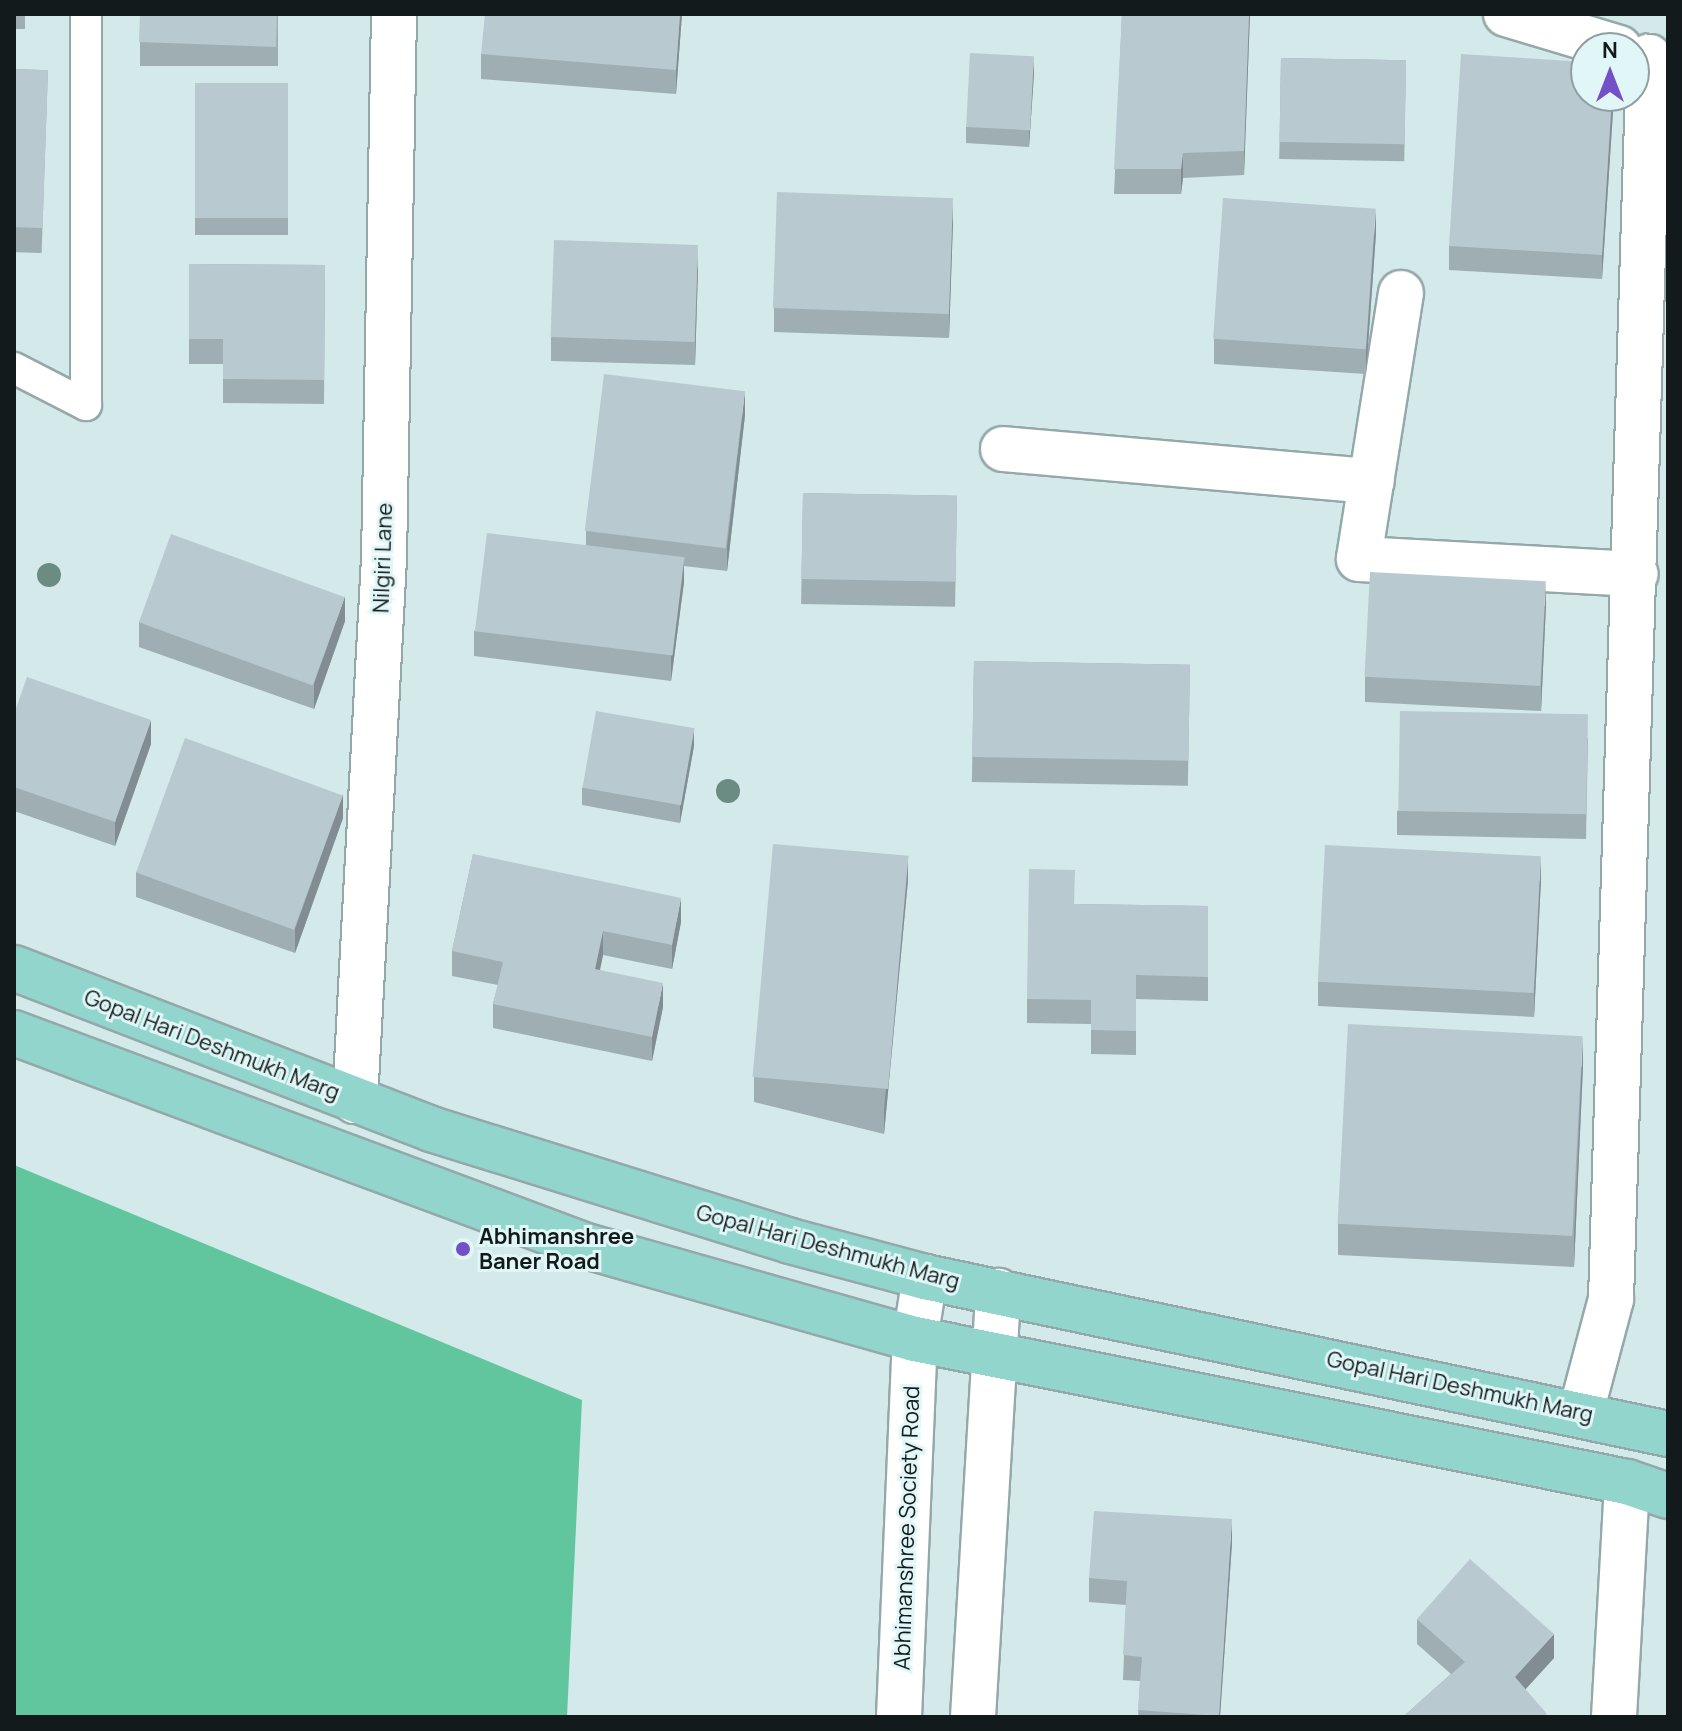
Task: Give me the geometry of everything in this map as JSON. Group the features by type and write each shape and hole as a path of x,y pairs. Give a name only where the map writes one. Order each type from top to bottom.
{"main road":[{"name":"Gopal Hari Deshmukh Marg","path":"14,968 355,1101 760,1232 925,1277 1581,1412 1668,1434"},
{"path":"14,1033 586,1246 915,1339 991,1351 1627,1482 1668,1496"}],"street":[{"name":"Nilgiri Lane","path":"355,1101 384,559 394,14"},
{"path":"1506,14 1570,33"},
{"path":"1581,1412 1611,1299 1636,574 1642,112"},
{"path":"1401,293 1359,559 1636,574"},
{"path":"1003,449 1372,481"},
{"name":"Abhimanshree Society Road","path":"899,1717 915,1339 925,1277"},
{"path":"973,1717 991,1351 998,1291"},
{"path":"1614,1717 1627,1482"}],"lane":[{"path":"14,368 86,405 86,14"}],"green space":[{"path":"14,1165 582,1400 567,1717 14,1717"}],"building":[{"path":"140,14 277,14 276,47 139,42"},
{"path":"485,14 680,14 676,70 481,54"},
{"path":"1122,14 1249,14 1244,151 1183,153 1181,169 1114,169"},
{"path":"970,53 1034,56 1030,130 966,127"},
{"path":"1461,54 1570,61 1570,112 1611,112 1602,255 1449,246"},
{"path":"1281,58 1406,60 1405,144 1280,142"},
{"path":"14,69 48,70 42,228 14,227"},
{"path":"195,83 288,83 288,218 195,218"},
{"path":"777,192 953,198 949,314 773,308"},
{"path":"1223,198 1376,209 1366,349 1213,339"},
{"path":"554,240 698,245 695,342 551,337"},
{"path":"189,264 325,265 324,380 223,379 223,339 189,339"},
{"path":"604,374 745,391 726,548 585,531"},
{"path":"803,493 957,496 955,582 801,579"},
{"path":"487,533 685,557 672,656 475,631"},
{"path":"171,534 345,597 313,686 139,622"},
{"path":"1370,572 1546,581 1540,686 1365,677"},
{"path":"974,661 1190,665 1188,761 972,757"},
{"path":"27,677 151,720 115,822 14,787 14,714"},
{"path":"596,711 694,728 681,805 582,788"},
{"path":"1400,711 1588,714 1586,814 1398,811"},
{"path":"185,738 343,795 294,930 136,872"},
{"path":"773,844 908,856 888,1089 753,1077"},
{"path":"1325,845 1541,856 1534,993 1318,982"},
{"path":"473,854 681,898 672,945 603,931 595,969 663,983 652,1037 493,1004 503,962 452,951"},
{"path":"1029,869 1075,870 1074,904 1208,906 1208,977 1136,975 1136,1031 1091,1030 1091,1000 1027,999"},
{"path":"1348,1024 1583,1036 1572,1236 1338,1224"},
{"path":"1094,1511 1232,1519 1219,1716 1138,1710 1142,1657 1123,1655 1127,1581 1089,1578"},
{"path":"1470,1559 1554,1634 1515,1677 1547,1714 1543,1717 1405,1715 1465,1662 1417,1619"}],"place":[{"name":"Abhimanshree Baner Road","path":"463,1249"}]}
